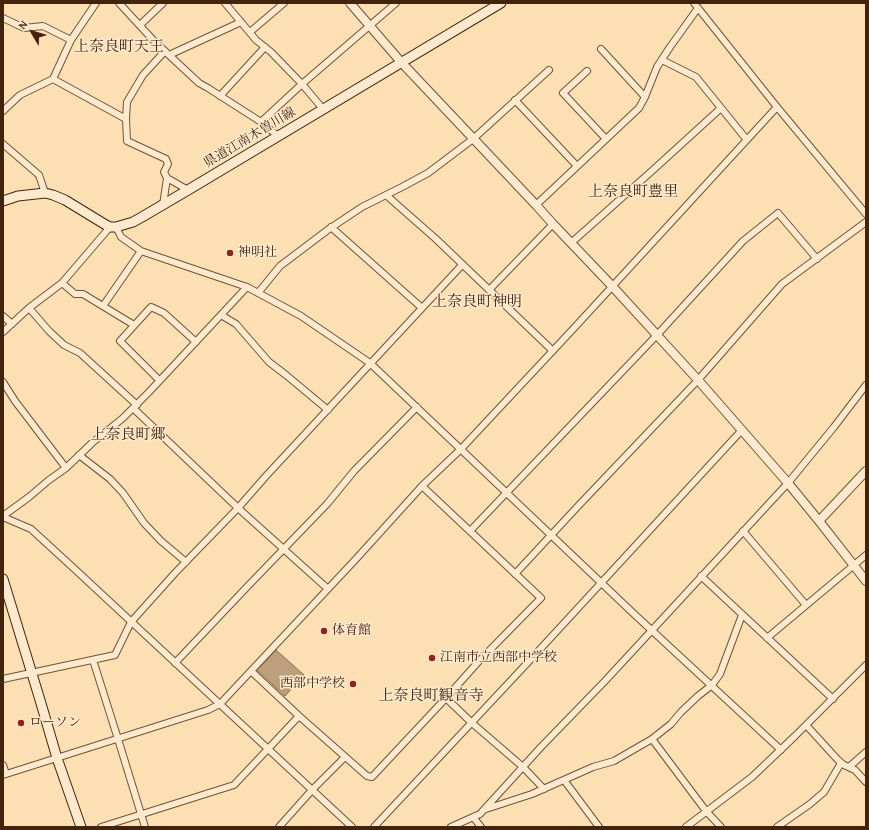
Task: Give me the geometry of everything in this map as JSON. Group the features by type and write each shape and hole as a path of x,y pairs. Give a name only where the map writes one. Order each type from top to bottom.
{"main road":[{"name":"県道江南木曽川線","path":"113,227 133,222 501,3"},
{"path":"3,201 18,196 45,193 66,200 102,224 113,227"},
{"path":"3,579 57,758 81,827"}],"street":[{"path":"3,111 20,95 53,78 71,40 96,3"},
{"path":"119,3 167,53 199,83 262,122 278,136"},
{"path":"140,25 163,3"},
{"path":"225,3 256,40 271,52 302,84 323,109"},
{"path":"250,32 284,3"},
{"path":"350,3 401,62 657,334 788,483 866,581"},
{"path":"262,122 302,84 396,3"},
{"path":"536,205 639,108 657,67 696,5 777,107 866,214"},
{"path":"3,18 24,28 43,26 71,40"},
{"path":"188,190 167,178 164,172 168,164 166,160 127,141 127,102 143,75 167,53 241,22"},
{"path":"220,96 265,47"},
{"path":"601,49 645,97"},
{"path":"662,60 696,77 747,140"},
{"path":"258,293 280,266 362,207 428,173 473,139 550,70"},
{"path":"587,71 563,93 606,139"},
{"path":"53,78 126,119"},
{"path":"515,100 577,166"},
{"path":"3,765 4,775 208,710 220,704 422,486 461,449 613,287 777,107"},
{"path":"571,243 720,108"},
{"path":"3,144 39,175 45,193"},
{"path":"162,205 167,178"},
{"path":"386,195 436,238 462,265 553,351"},
{"path":"470,531 743,241 778,213 817,259"},
{"path":"515,574 698,380 782,284 866,222"},
{"path":"489,290 552,224"},
{"path":"3,332 29,308 62,283 113,227 121,237 141,250 247,287 301,316 370,363 552,534 651,630 781,750"},
{"path":"331,228 422,308"},
{"path":"103,306 141,250"},
{"path":"3,679 115,655 131,622 462,265"},
{"path":"62,283 75,294 84,294 134,325"},
{"path":"247,287 135,407 92,443 66,468 3,517 31,529 352,827"},
{"path":"159,380 120,341 151,307 164,314 196,342"},
{"path":"29,308 49,332 64,345 80,353 238,508 328,589"},
{"path":"221,315 236,324 269,362 328,410"},
{"path":"3,316 12,324"},
{"path":"3,382 15,401 66,468"},
{"path":"452,827 480,814 522,767 605,681 788,483 834,428 866,385"},
{"path":"175,663 327,504 354,471 417,407"},
{"path":"374,827 741,431"},
{"path":"79,455 110,480 123,493 144,523 161,541 186,562"},
{"path":"819,521 866,471"},
{"path":"251,671 345,757 367,776 372,777 479,661 541,598 422,486"},
{"path":"743,531 806,605"},
{"path":"767,638 866,555"},
{"path":"701,576 833,698"},
{"path":"484,810 532,794 593,767 614,761 652,738 671,724 681,712 712,685 720,674 742,615"},
{"path":"93,660 145,827"},
{"path":"686,827 752,777 866,665"},
{"path":"446,698 544,789"},
{"path":"101,827 234,785 299,716"},
{"path":"806,725 841,763 855,770 866,782"},
{"path":"652,738 706,811 721,827"},
{"path":"849,767 866,752"},
{"path":"280,827 312,790 345,757"},
{"path":"777,827 810,804 824,792 841,763"},
{"path":"564,780 599,827"},
{"path":"473,817 481,827"}],"shaded area":[{"path":"276,650 304,675 285,696 257,670"}],"place":[{"name":"神明社","path":"230,253"},
{"name":"体育館","path":"324,631"},
{"name":"江南市立西部中学校","path":"432,658"},
{"name":"西部中学校","path":"353,684"},
{"name":"ローソン","path":"21,723"}],"district":[{"name":"上奈良町天王","path":"119,47"},
{"name":"上奈良町豊里","path":"633,192"},
{"name":"上奈良町神明","path":"477,302"},
{"name":"上奈良町郷","path":"128,435"},
{"name":"上奈良町観音寺","path":"431,696"}]}
